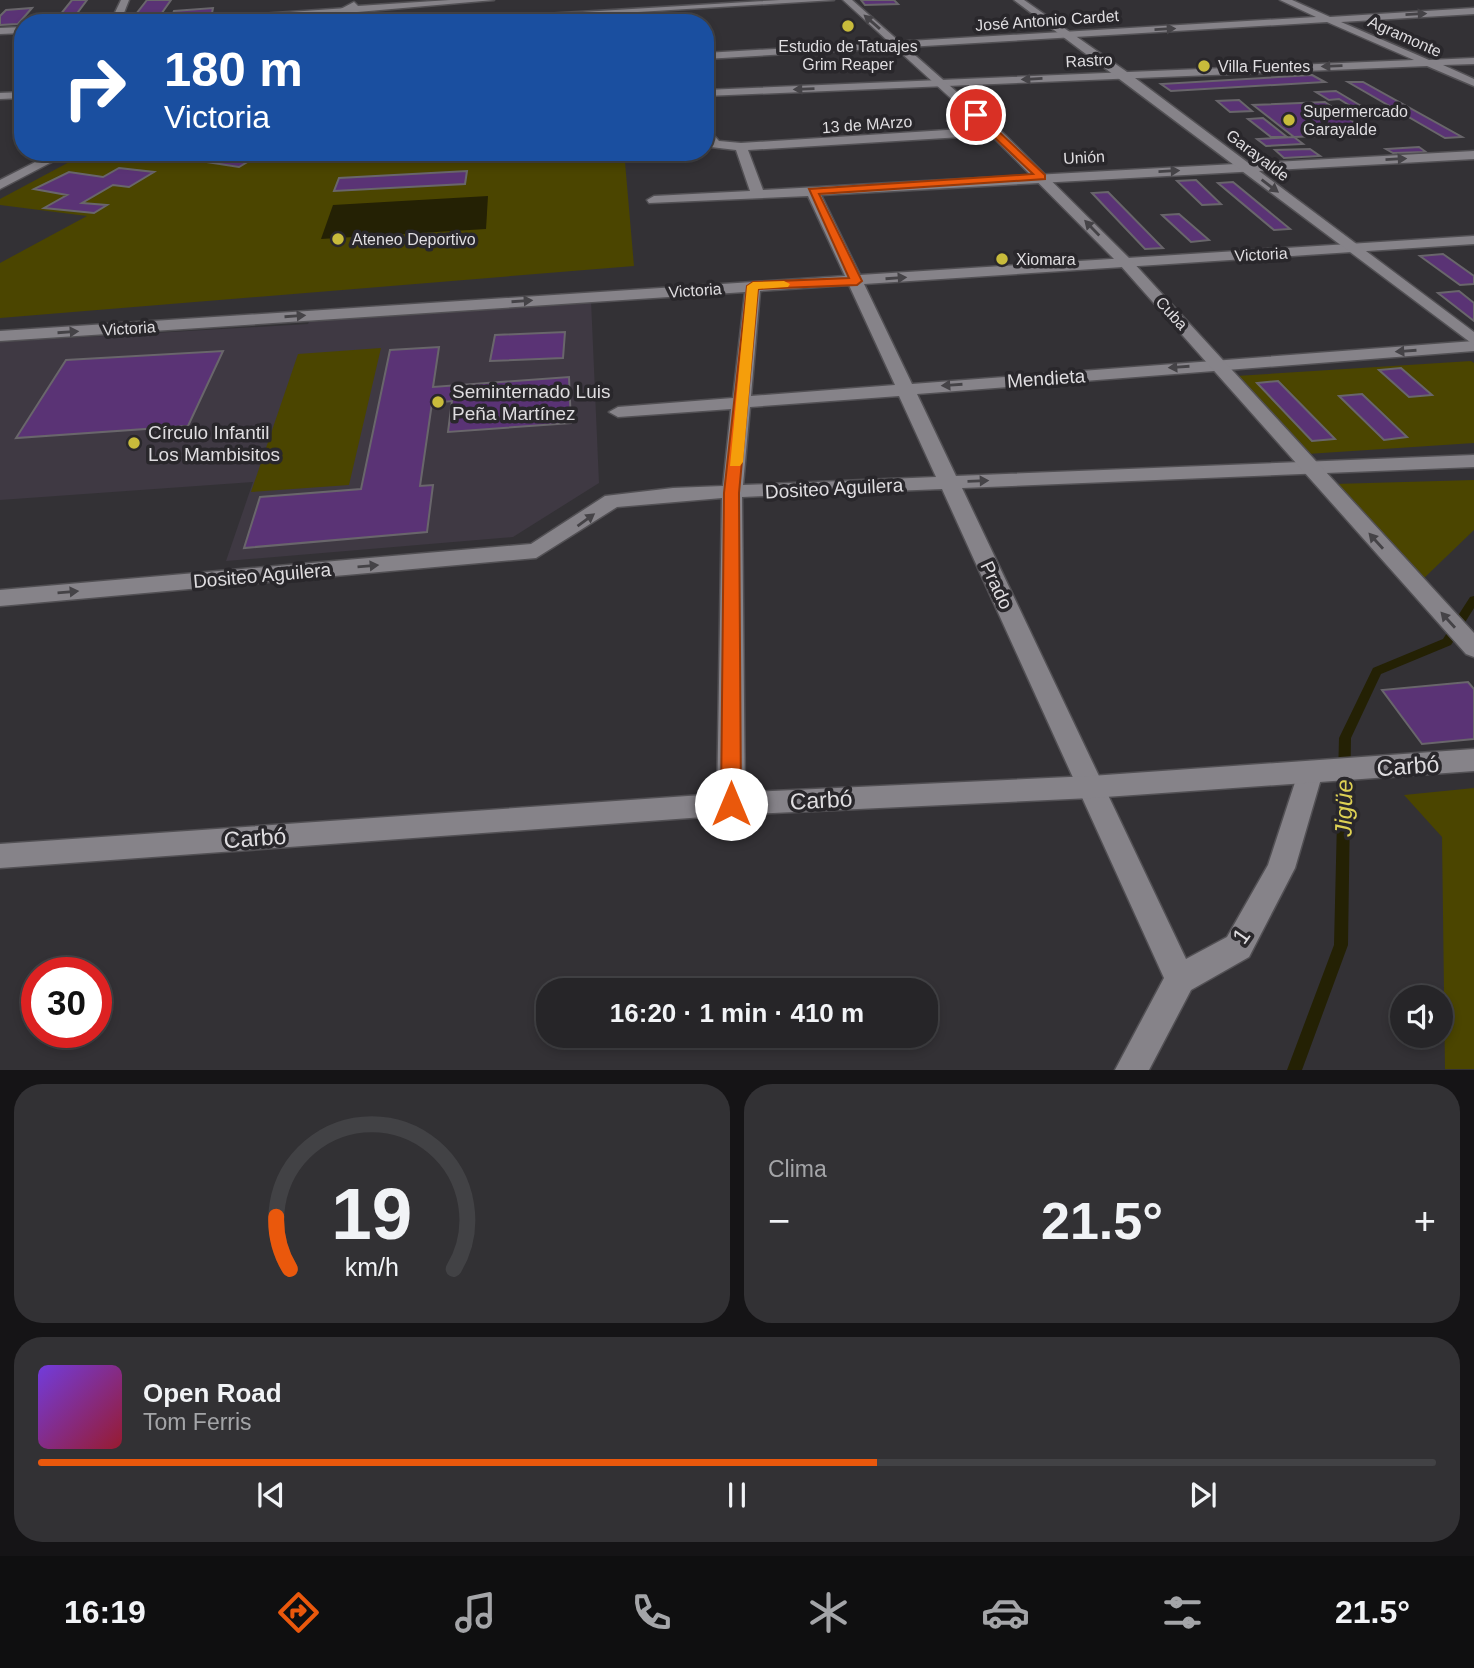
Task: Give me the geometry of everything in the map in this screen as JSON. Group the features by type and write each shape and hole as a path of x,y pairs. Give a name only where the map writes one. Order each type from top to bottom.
{"street":[{"path":"336,14 361,0"},
{"path":"368,0 376,5 396,6"},
{"path":"281,14 444,1 491,0"},
{"path":"643,0 646,14"},
{"path":"591,14 830,0"},
{"name":"Cuba","path":"847,0 994,131 1125,262 1474,648"},
{"name":"Garayalde","path":"1018,0 1123,74 1474,343"},
{"name":"Agramonte","path":"1284,0 1474,83"},
{"name":"José Antonio Cardet","path":"714,56 1474,11"},
{"name":"Rastro","path":"714,93 1474,61"},
{"name":"13 de MArzo","path":"741,148 994,131"},
{"path":"714,143 741,148 758,195"},
{"name":"Unión","path":"654,200 1474,155"},
{"path":"0,185 47,161"},
{"name":"Prado","path":"813,191 1180,979"},
{"name":"Victoria","path":"0,336 1474,240"},
{"path":"731,804 732,493 753,286"},
{"name":"Mendieta","path":"618,412 1474,343"},
{"name":"Dositeo Aguilera","path":"0,598 536,551 612,501 673,494 1474,461"},
{"name":"Carbó","path":"0,856 731,804 1091,787 1474,760"},
{"name":"1","path":"1180,979 1238,947 1281,868 1310,772"},
{"path":"1131,1069 1180,979"}],"shaded area":[{"name":"Ateneo Deportivo","path":"71,161 625,161 634,266 0,318 0,263 87,216 0,205 0,199"},
{"path":"488,196 486,229 321,239 333,205"},
{"name":"Seminternado Luis Peña Martínez","path":"591,300 599,483 513,537 226,561 253,482 0,500 0,342 308,324 311,317"},
{"path":"381,348 349,485 251,492 298,354"},
{"path":"1471,361 1474,363 1474,443 1307,454 1236,376"},
{"path":"1474,480 1474,530 1421,581 1334,484"},
{"path":"1474,788 1474,1069 1445,1069 1445,1048 1453,1048 1453,985 1444,985 1442,837 1404,795"}],"building":[{"path":"72,0 87,0 76,14 61,14"},
{"path":"147,0 171,0 161,14 136,14"},
{"path":"861,0 894,0 898,4 865,5"},
{"path":"32,8 27,14 14,14 14,24 0,25 0,16 6,10"},
{"path":"213,8 212,13 173,14 174,11"},
{"path":"1312,75 1325,82 1171,91 1161,84"},
{"path":"1348,82 1363,82 1462,137 1445,138"},
{"path":"1336,91 1378,116 1367,116 1339,99 1329,100 1316,92"},
{"path":"1239,100 1252,111 1230,112 1217,101"},
{"path":"1325,102 1371,134 1294,137 1253,105"},
{"path":"1263,118 1287,137 1271,137 1248,119"},
{"path":"1294,137 1303,144 1266,146 1257,139"},
{"path":"1419,147 1426,152 1393,153 1386,149"},
{"path":"1310,149 1320,156 1284,158 1275,150"},
{"path":"200,161 249,161 239,167"},
{"path":"119,168 154,172 129,187 113,185 82,203 107,205 94,213 44,208 67,195 34,189 69,172 103,177"},
{"path":"467,171 465,184 334,191 339,178"},
{"path":"1196,180 1221,204 1202,205 1177,181"},
{"path":"1233,182 1290,229 1274,230 1218,183"},
{"path":"1108,192 1163,248 1145,249 1092,193"},
{"path":"1179,214 1209,240 1191,242 1162,215"},
{"path":"1443,254 1474,276 1474,284 1460,285 1420,256"},
{"path":"1459,291 1474,303 1474,321 1438,293"},
{"path":"565,332 563,358 490,361 495,335"},
{"path":"439,347 433,387 569,377 571,423 448,432 452,401 432,403 420,486 433,485 427,532 244,548 260,497 361,489 390,350"},
{"name":"Círculo Infantil Los Mambisitos","path":"223,351 188,426 16,438 66,360"},
{"path":"1401,368 1432,395 1409,397 1379,370"},
{"path":"1278,381 1335,439 1312,441 1257,383"},
{"path":"1362,394 1407,437 1384,440 1339,396"},
{"path":"1468,682 1474,689 1474,739 1422,744 1382,690"}],"waterway":[{"name":"Jigüe","path":"1294,1070 1341,945 1345,738 1377,671 1447,642 1474,600"}],"slow traffic":[{"path":"735,462 753,286 784,284"}],"place":[{"name":"Estudio de Tatuajes Grim Reaper","path":"848,26"},
{"name":"Villa Fuentes","path":"1204,66"},
{"name":"Supermercado Garayalde","path":"1289,120"},
{"name":"Ateneo Deportivo","path":"338,239"},
{"name":"Xiomara","path":"1002,259"},
{"name":"Seminternado Luis Peña Martínez","path":"438,402"},
{"name":"Círculo Infantil Los Mambisitos","path":"134,443"}],"route":[{"path":"731,804 732,493 753,286 857,281 813,191 1041,177 976,115"}]}
